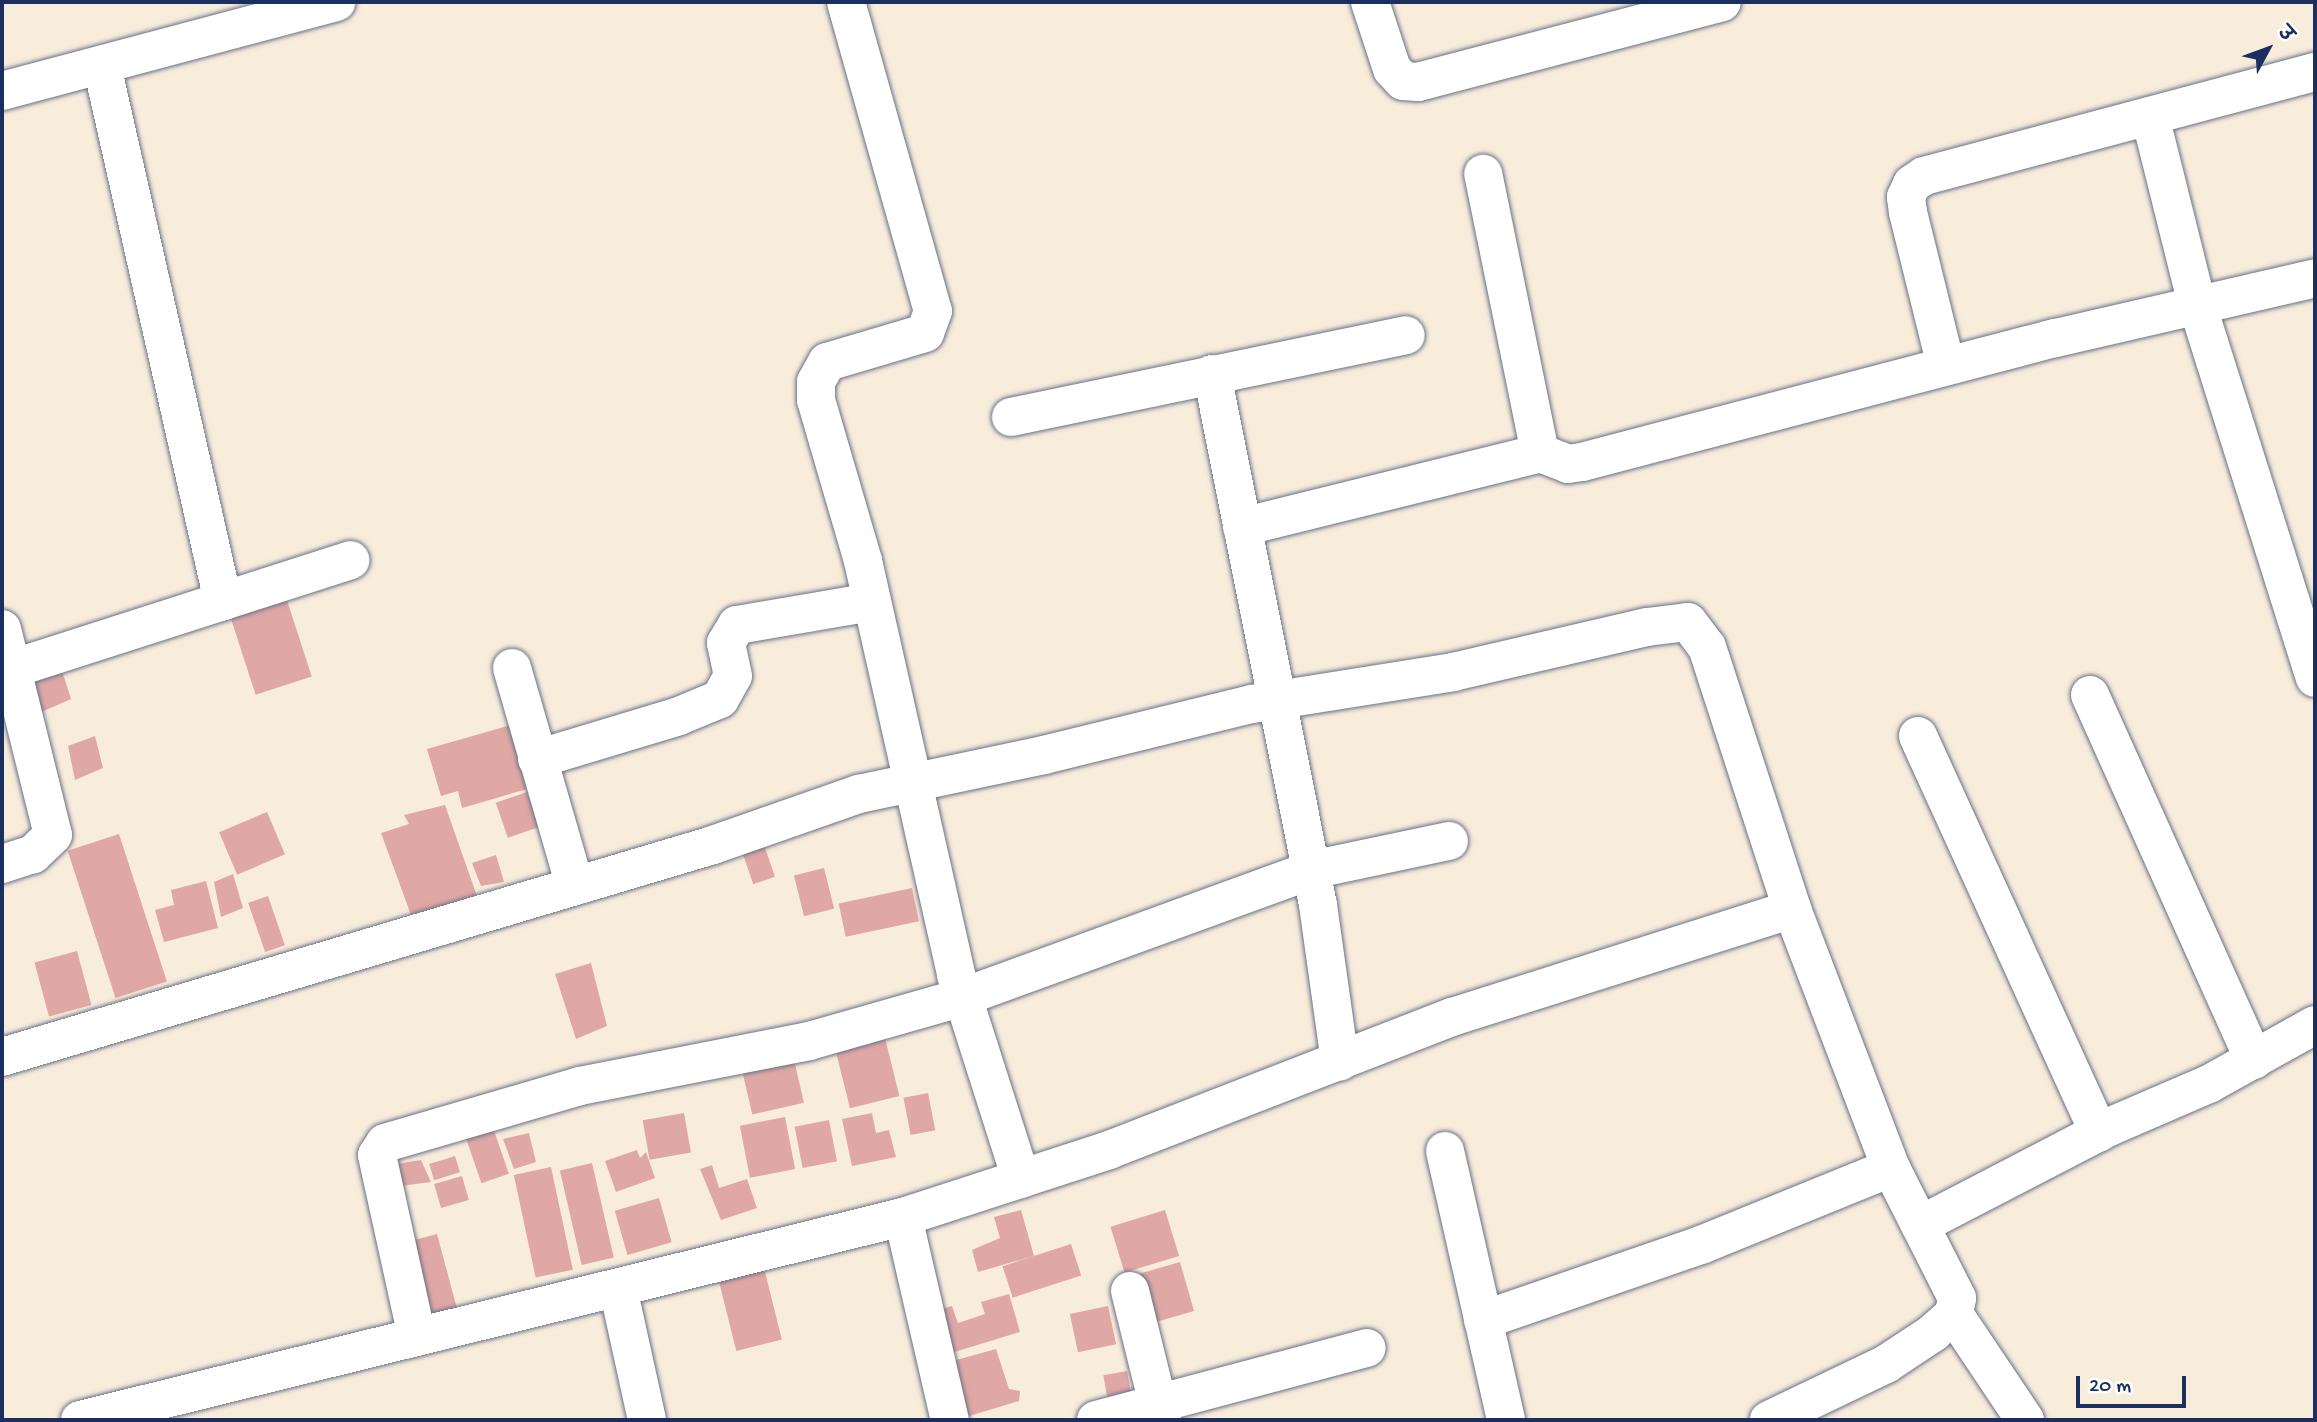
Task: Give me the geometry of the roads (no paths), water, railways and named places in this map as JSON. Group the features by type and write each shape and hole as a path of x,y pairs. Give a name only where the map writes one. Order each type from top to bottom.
{"street":[{"path":"2,91 336,2"},
{"path":"846,2 933,311 925,333 903,342 840,355 827,362 816,382 816,400 872,602 911,783 963,997 1021,1179"},
{"path":"1370,2 1392,69 1403,81 1418,82 1722,2"},
{"path":"102,66 223,601"},
{"path":"1946,366 1908,212 1906,197 1912,184 1924,176 2315,72"},
{"path":"2150,116 2197,304 2315,677"},
{"path":"1483,174 1540,453"},
{"path":"1242,527 1540,453 1568,464 1581,462 1946,366 2315,278"},
{"path":"1011,417 1406,335"},
{"path":"1212,374 1311,870 1340,1061"},
{"path":"7,671 350,560"},
{"path":"537,759 679,716 720,699 733,676 726,643 737,625 872,602"},
{"path":"2,1057 575,886 859,794 1279,699 1452,672 1647,627 1688,622 1707,648 1792,909 1891,1168 1957,1298 1954,1314 1886,1363 1769,1420"},
{"path":"2,629 7,671 53,835 33,854 2,864"},
{"path":"512,668 575,886"},
{"path":"2090,695 2254,1060"},
{"path":"1918,736 2099,1133"},
{"path":"417,1337 377,1155 384,1143 580,1086 809,1041 963,997 1311,870 1449,841"},
{"path":"80,1420 903,1217 1021,1179 1452,1017 1792,909"},
{"path":"1920,1225 2099,1133 2254,1060 2315,1025"},
{"path":"1445,1151 1506,1420"},
{"path":"1483,1320 1701,1245 1891,1168"},
{"path":"903,1217 950,1420"},
{"path":"618,1288 647,1420"},
{"path":"1130,1291 1160,1413"},
{"path":"1954,1314 2025,1420"},
{"path":"1096,1420 1160,1413 1367,1348"}]}
